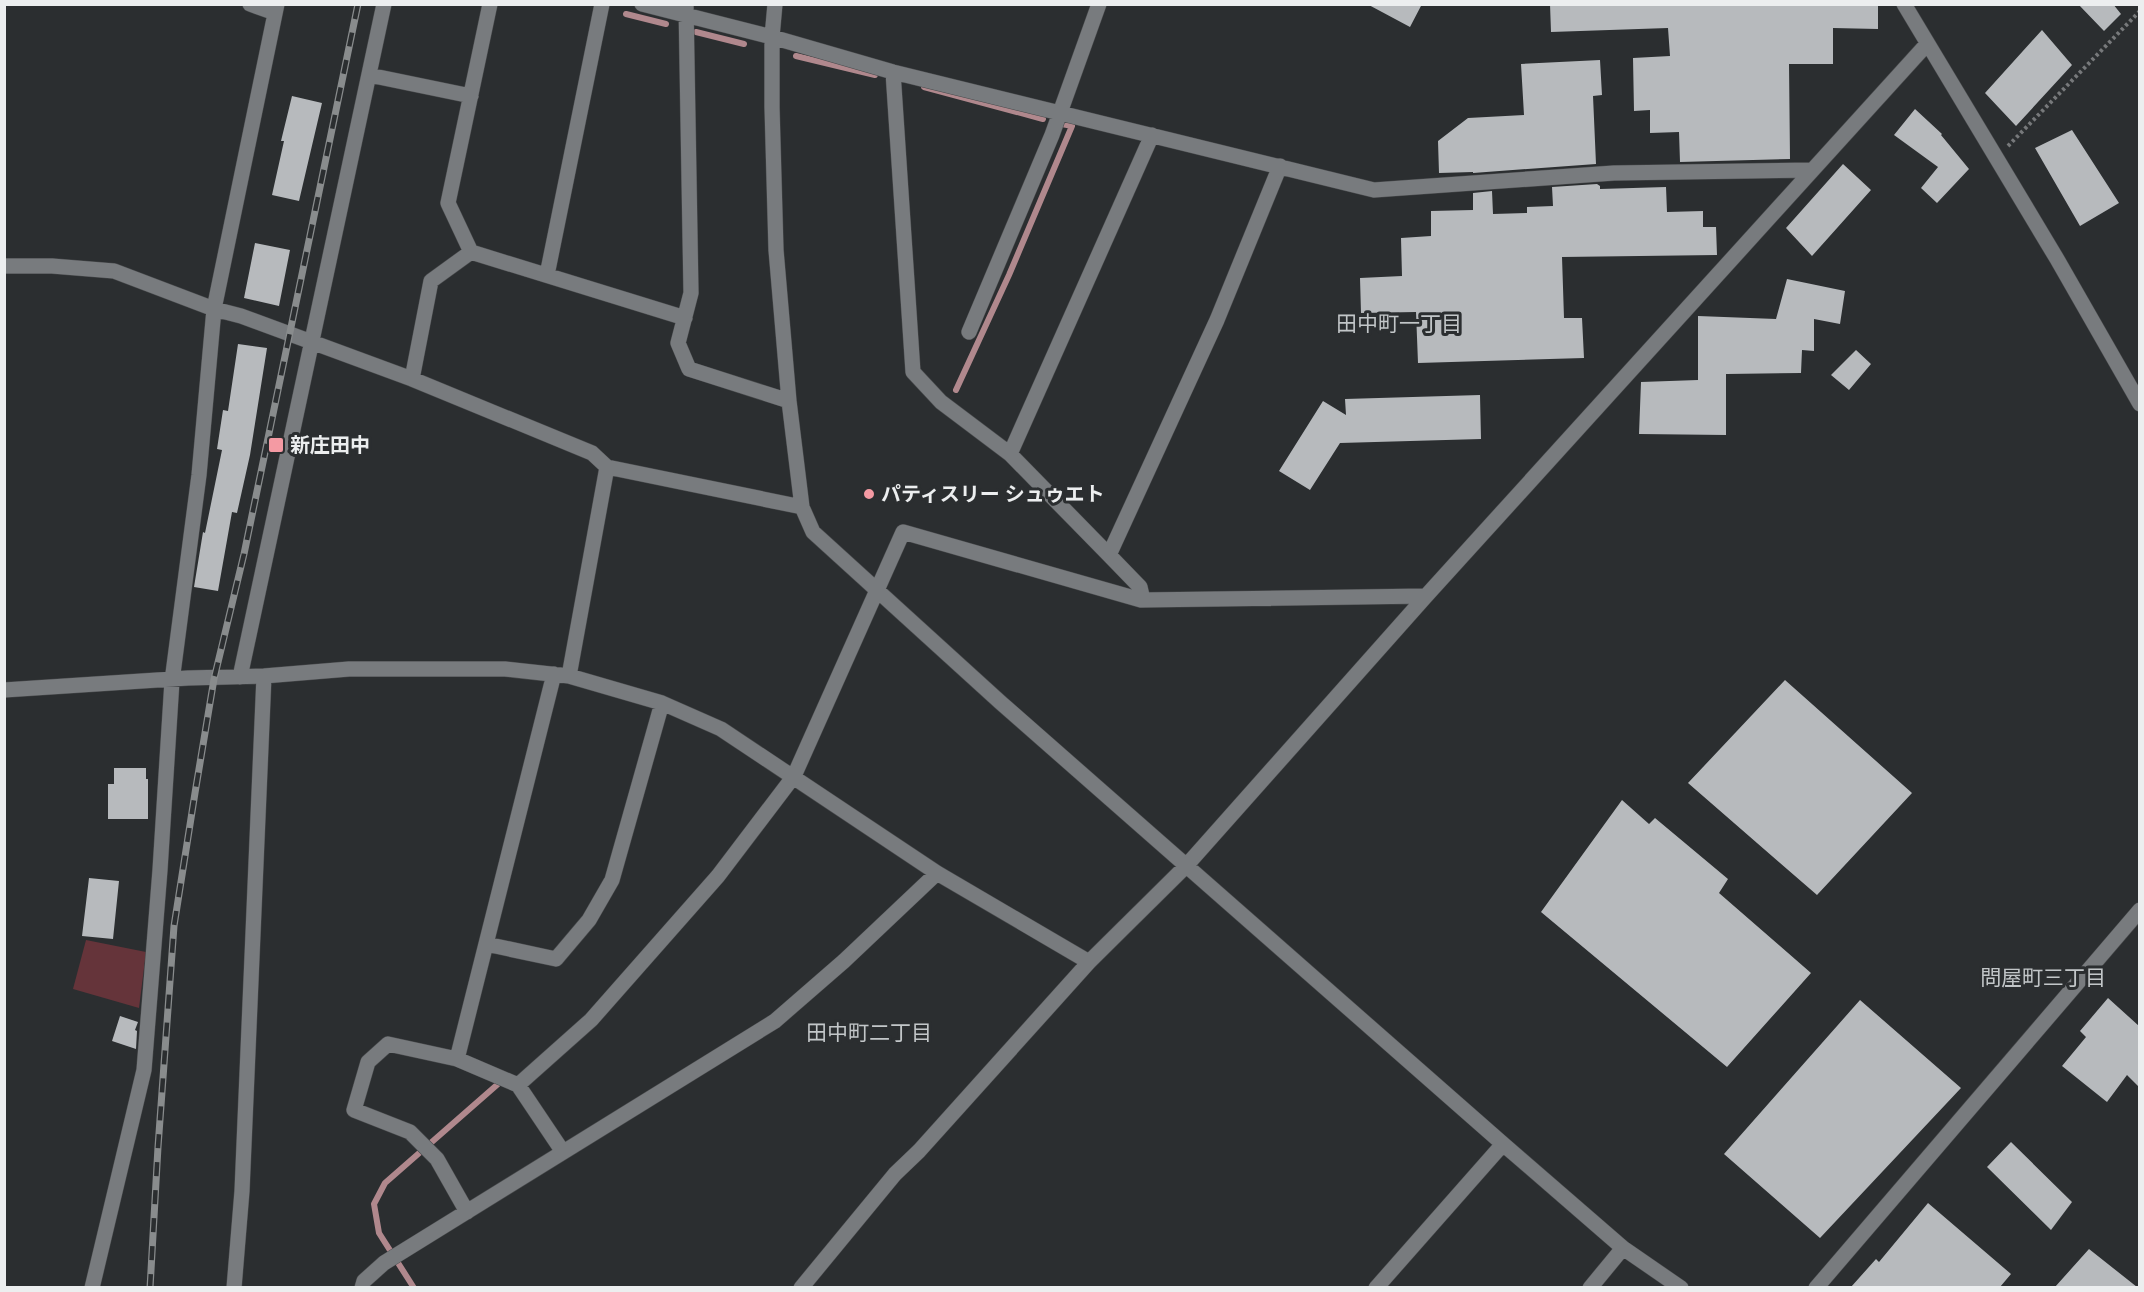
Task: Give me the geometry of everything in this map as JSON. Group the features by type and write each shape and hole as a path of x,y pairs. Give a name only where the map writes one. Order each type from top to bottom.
{"street":[{"path":"92,1287 144,1070 172,681 199,475 214,309 276,9 250,4"},
{"path":"240,677 384,4"},
{"path":"490,4 448,203 471,252 685,318"},
{"path":"547,275 602,4"},
{"path":"642,4 686,10 893,72 1374,190 1614,173 1812,170"},
{"path":"776,4 772,37 776,250 789,401 802,507 813,532 1186,866 1503,1144 1623,1248 1681,1287"},
{"path":"969,332 1052,135 1099,4"},
{"path":"1904,4 2057,259 2139,404"},
{"path":"686,10 691,293 678,343 689,369 789,401"},
{"path":"801,1287 895,1174 919,1151 1089,962 1186,866 1426,596 1927,44"},
{"path":"893,72 913,372 941,402 1010,454 1140,587 1143,600"},
{"path":"369,75 471,96"},
{"path":"1010,454 1152,135"},
{"path":"1110,555 1217,320 1280,166"},
{"path":"412,379 431,281 471,252"},
{"path":"4,266 52,266 114,271 412,379 592,453 607,467 802,507"},
{"path":"457,1059 486,944 561,675 607,467"},
{"path":"518,1085 591,1020 718,876 794,776 903,532 1143,600 1426,596"},
{"path":"4,690 264,676 349,669 506,669 561,675 662,703 721,729 937,873 1089,962"},
{"path":"234,1287 242,1191 264,676"},
{"path":"486,944 556,959 589,920 612,880 662,703"},
{"path":"362,1287 364,1281 384,1263 775,1021 844,961 937,873"},
{"path":"1816,1287 2139,910"},
{"path":"466,1212 437,1159 410,1132 354,1110 368,1062 388,1044 457,1059 518,1085 563,1152"},
{"path":"1376,1287 1503,1144"},
{"path":"1590,1287 1623,1248"}],"path":[{"path":"1996,158 2139,11"}],"shaded area":[{"path":"86,940 146,952 139,1008 73,989"}],"building":[{"path":"1367,4 1422,4 1410,27"},
{"path":"1550,4 1878,4 1878,29 1833,28 1833,64 1789,64 1790,159 1680,162 1679,132 1650,133 1650,110 1634,111 1633,58 1670,56 1668,28 1551,32"},
{"path":"2078,4 2113,4 2121,14 2104,31"},
{"path":"2042,30 2072,65 2016,126 1985,93"},
{"path":"1600,60 1602,95 1593,96 1596,164 1473,173 1439,173 1438,141 1468,118 1524,115 1521,64"},
{"path":"292,96 322,103 299,201 272,195 284,141 281,141"},
{"path":"1915,109 1942,134 1969,169 1937,203 1921,188 1938,167 1894,135"},
{"path":"2072,130 2119,203 2080,226 2035,148"},
{"path":"1843,164 1871,190 1812,256 1786,228"},
{"path":"1597,184 1600,189 1666,187 1667,212 1703,211 1703,227 1716,227 1717,255 1562,257 1564,318 1582,318 1584,358 1418,363 1416,312 1361,313 1360,278 1402,276 1401,238 1431,236 1431,211 1473,210 1473,193 1492,191 1493,214 1527,213 1527,207 1553,206 1552,187"},
{"path":"255,243 290,250 279,306 244,298"},
{"path":"1787,279 1845,291 1840,324 1814,319 1814,351 1802,350 1801,373 1726,374 1726,435 1639,434 1641,382 1698,380 1698,316 1776,319"},
{"path":"238,344 267,348 250,455 237,513 232,512 218,591 194,587 203,532 205,533 222,450 217,449 223,410 228,411"},
{"path":"1856,350 1871,364 1849,390 1831,375"},
{"path":"1480,395 1481,439 1340,443 1310,490 1279,471 1323,401 1346,415 1345,399"},
{"path":"1785,680 1912,793 1817,895 1688,783"},
{"path":"114,768 146,768 148,819 108,819 108,784 114,784"},
{"path":"1622,800 1649,824 1655,818 1728,879 1719,893 1811,973 1727,1067 1541,912"},
{"path":"89,878 119,881 113,939 82,936"},
{"path":"2108,998 2139,1026 2139,1087 2127,1075 2107,1102 2062,1066 2086,1037 2080,1031"},
{"path":"1860,1000 1961,1088 1820,1238 1724,1154"},
{"path":"120,1016 138,1022 135,1030 137,1031 136,1049 112,1041"},
{"path":"2011,1142 2072,1202 2051,1230 1987,1167"},
{"path":"1928,1203 2011,1274 2000,1287 1851,1287 1876,1259 1879,1262"},
{"path":"2089,1249 2137,1287 2055,1287"}],"waterway":[{"path":"626,14 666,24"},
{"path":"696,32 744,44"},
{"path":"796,56 875,75"},
{"path":"924,87 1043,119"},
{"path":"956,390 1009,275 1072,126 1062,124"},
{"path":"414,1288 379,1233 374,1204 385,1183 498,1084"}],"railway":[{"path":"150,1288 174,926 195,793 214,679 244,554 358,4"}],"place":[{"name":"新庄田中","path":"276,445"},
{"name":"パティスリー シュゥエト","path":"869,494"}],"district":[{"name":"田中町一丁目","path":"1399,324"},
{"name":"問屋町三丁目","path":"2043,978"},
{"name":"田中町二丁目","path":"869,1033"}]}
